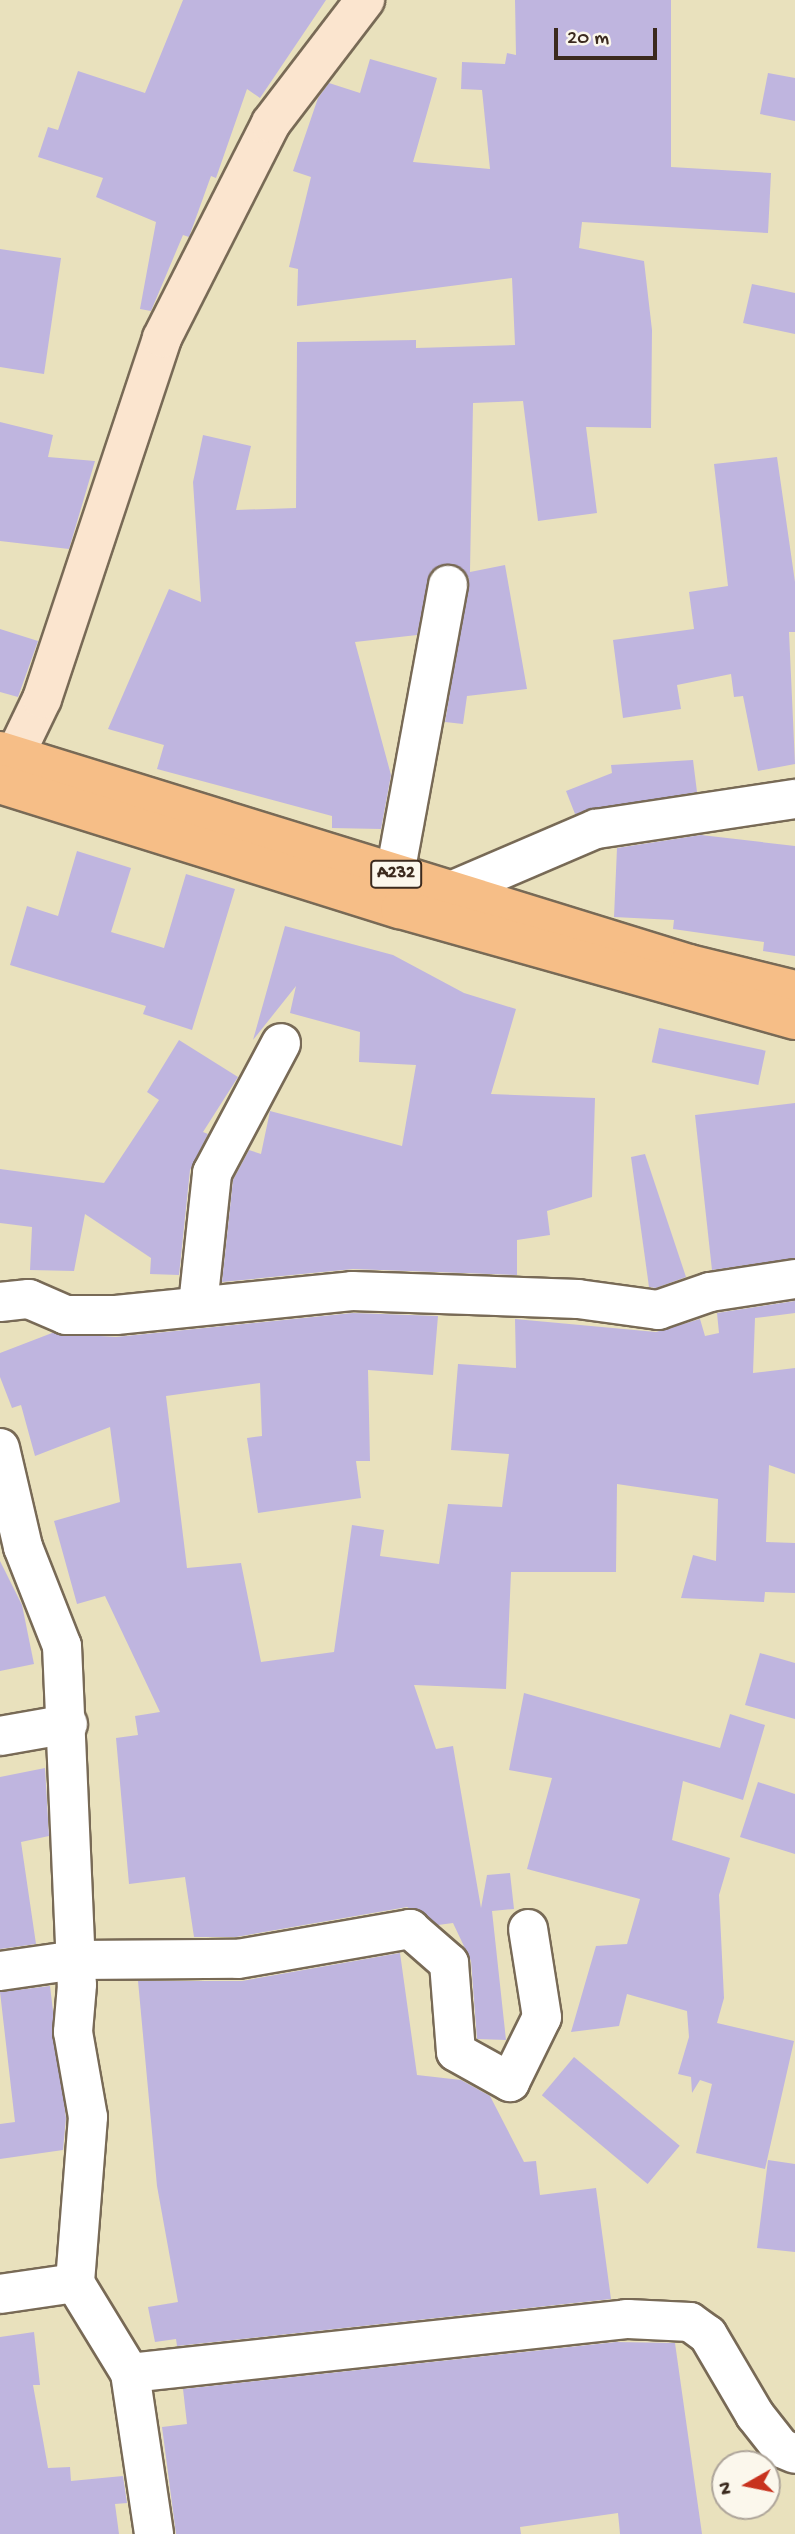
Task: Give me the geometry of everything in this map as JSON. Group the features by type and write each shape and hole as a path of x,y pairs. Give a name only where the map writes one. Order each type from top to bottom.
{"main road":[{"name":"A232","path":"5,763 795,990"},
{"name":"A232","path":"5,763 365,898 795,1020"}],"street":[{"path":"5,763 42,699 162,338 271,123 365,0"},
{"path":"395,874 448,585"},
{"path":"452,891 596,829 795,799"},
{"path":"198,1305 212,1173 281,1043"},
{"path":"0,1302 29,1299 66,1315 352,1291 578,1299 658,1310 710,1292 795,1279"},
{"path":"0,1448 12,1548 62,1646 68,1724 76,1960 73,2032 88,2116 75,2283 130,2373 154,2534"},
{"path":"0,1736 68,1724"},
{"path":"0,1971 76,1960 238,1959 410,1928 449,1963 456,2052 510,2082 542,2017 528,1929"},
{"path":"0,2294 75,2283"},
{"path":"130,2373 628,2319 690,2322 708,2335 755,2415 781,2448 795,2454"}],"building":[{"path":"183,0 326,0 260,98 247,89 216,178 211,176 189,237 183,235 151,311 140,309 156,222 96,197 103,178 38,157 48,127 58,130 78,71 145,93"},
{"path":"515,0 671,0 671,167 771,173 768,233 582,222 579,248 644,261 652,330 651,428 586,427 597,513 538,521 523,401 473,403 470,572 505,565 527,689 467,696 463,724 445,722 469,578 453,564 432,570 417,635 355,642 391,775 381,829 332,828 332,816 157,769 164,745 108,729 169,589 201,602 193,482 203,435 251,446 236,510 296,508 297,342 416,340 416,348 515,345 512,278 297,306 298,269 289,267 311,177 293,171 318,98 329,83 360,93 370,59 437,78 413,162 490,169 482,90 461,89 462,62 505,64 507,53 516,55"},
{"path":"768,73 795,78 795,121 760,114"},
{"path":"0,249 61,258 44,374 0,367"},
{"path":"752,284 795,293 795,334 743,323"},
{"path":"0,422 53,435 48,457 95,461 69,549 0,541"},
{"path":"777,457 795,582 795,632 789,632 795,764 758,771 743,696 734,697 731,674 677,685 681,709 623,718 613,640 694,629 689,592 728,586 714,464"},
{"path":"0,629 38,641 18,697 0,692"},
{"path":"693,760 697,792 575,814 566,791 612,773 611,765"},
{"path":"701,835 795,846 795,956 763,951 764,942 673,929 674,920 614,917 617,848"},
{"path":"77,851 131,868 111,932 164,948 186,874 235,889 192,1030 143,1014 146,1006 10,965 27,906 58,916"},
{"path":"285,926 393,955 464,993 516,1009 491,1094 595,1098 592,1197 547,1211 550,1235 517,1240 517,1275 353,1269 222,1282 233,1180 249,1150 261,1154 270,1111 402,1146 416,1065 359,1062 360,1032 290,1013 296,986 253,1040"},
{"path":"659,1028 766,1051 758,1085 652,1062"},
{"path":"179,1040 238,1077 203,1132 208,1134 190,1170 179,1275 150,1274 151,1258 85,1214 74,1271 30,1270 32,1227 0,1223 0,1169 104,1183 159,1100 147,1092"},
{"path":"795,1103 795,1258 712,1270 695,1115"},
{"path":"645,1154 686,1277 656,1288 649,1287 631,1157"},
{"path":"795,1301 795,1313 755,1318 753,1373 795,1368 795,1474 769,1465 766,1542 795,1543 795,1593 765,1592 764,1602 681,1598 693,1555 716,1561 718,1499 617,1484 616,1572 511,1572 506,1689 414,1685 436,1749 453,1746 481,1908 487,1875 510,1873 514,1909 492,1911 506,2040 477,2039 471,1961 453,1923 438,1925 407,1907 236,1937 194,1937 185,1877 129,1884 116,1738 138,1735 135,1716 160,1712 105,1596 77,1604 54,1521 120,1502 110,1427 35,1456 21,1405 12,1408 0,1377 0,1353 52,1333 116,1337 353,1313 438,1316 433,1375 368,1370 370,1461 356,1461 361,1498 258,1513 247,1438 262,1436 260,1383 166,1396 187,1568 241,1563 261,1662 334,1652 352,1525 384,1530 380,1556 439,1564 448,1504 502,1507 509,1454 451,1450 458,1364 516,1368 515,1319 656,1332 700,1319 705,1336 719,1333 717,1313"},
{"path":"0,1561 22,1605 34,1664 0,1671"},
{"path":"760,1653 795,1663 795,1719 745,1705"},
{"path":"524,1693 720,1748 730,1714 765,1725 743,1800 683,1781 672,1840 730,1858 719,1895 724,1998 717,2023 794,2041 765,2169 696,2153 712,2084 700,2080 692,2093 691,2077 678,2074 689,2037 687,2011 627,1994 619,2026 571,2032 596,1946 627,1944 640,1899 527,1869 552,1778 509,1770"},
{"path":"45,1768 49,1836 21,1842 36,1944 0,1949 0,1777"},
{"path":"758,1782 795,1794 795,1854 740,1837"},
{"path":"400,1953 417,2075 461,2080 490,2096 524,2162 536,2161 540,2195 596,2188 611,2299 177,2346 176,2339 155,2342 148,2307 178,2302 157,2186 138,1981 242,1981"},
{"path":"50,1986 66,2118 63,2150 0,2159 0,2124 15,2122 0,1992"},
{"path":"574,2057 680,2146 648,2184 542,2095"},
{"path":"768,2160 795,2164 795,2252 757,2248"},
{"path":"34,2332 40,2385 33,2385 48,2468 70,2467 71,2481 123,2476 127,2503 115,2504 119,2534 0,2534 0,2337"},
{"path":"616,2342 675,2343 702,2534 620,2534 618,2513 520,2527 521,2534 176,2534 162,2427 187,2424 183,2389"}]}
